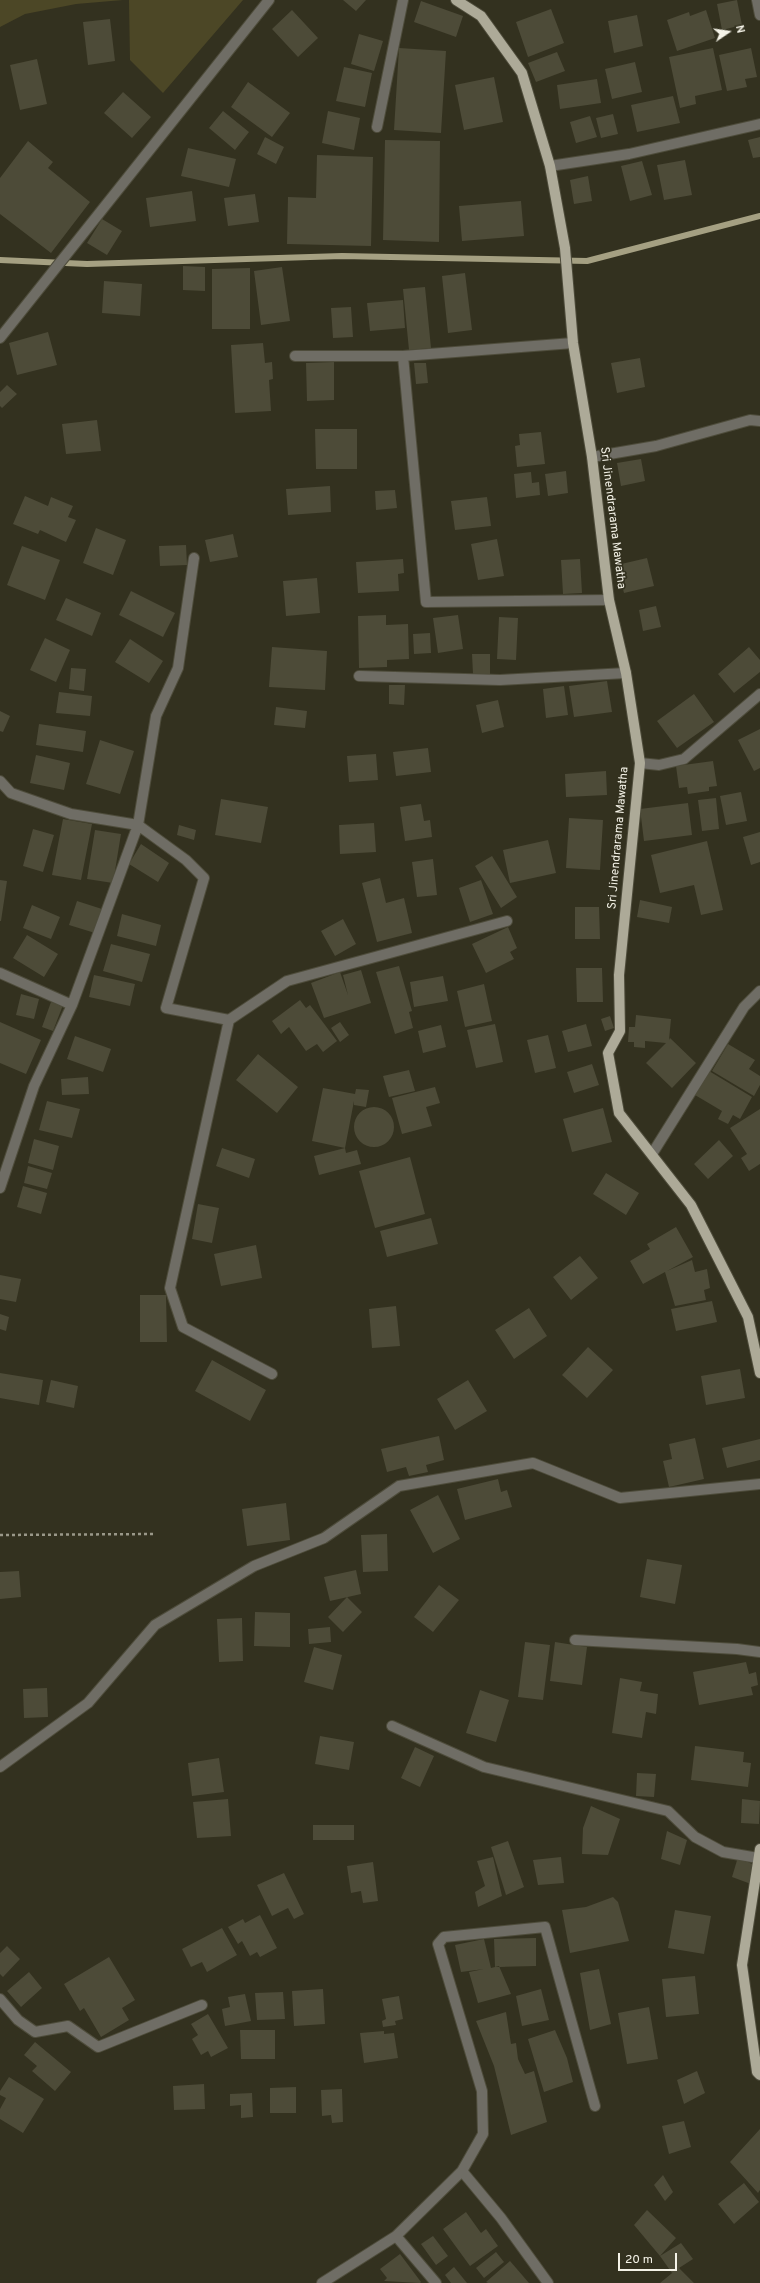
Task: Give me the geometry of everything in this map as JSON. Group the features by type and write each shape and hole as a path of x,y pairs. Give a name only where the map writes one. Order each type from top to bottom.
{"main road":[{"path":"456,0 481,16 522,73 550,166"},
{"name":"Sri Jinendrarama Mawatha","path":"550,166 565,248 573,342 592,457 609,600 626,672 640,763 619,975 620,1031 608,1053 619,1113 691,1205 748,1317 760,1373"},
{"path":"759,1854 742,1965 757,2072 760,2075"}],"street":[{"path":"0,338 268,0"},
{"path":"377,127 403,0"},
{"path":"757,0 760,15"},
{"path":"550,166 629,154 760,124"},
{"path":"295,356 403,356 573,342"},
{"path":"403,356 426,602 609,600"},
{"path":"592,457 656,446 750,420 760,420"},
{"path":"0,1188 34,1086 72,1005 138,825 156,716 178,668 194,558"},
{"path":"359,676 500,680 626,672"},
{"path":"640,763 659,765 684,759 760,694"},
{"path":"0,781 11,793 71,814 138,825 186,860 204,878 166,1008 228,1020"},
{"path":"272,1374 183,1327 170,1288 228,1020 287,981 507,921"},
{"path":"0,973 72,1005"},
{"path":"652,1154 744,1007 760,991"},
{"path":"0,1767 88,1703 155,1625 254,1566 324,1538 399,1486 533,1463 620,1498 760,1484"},
{"path":"575,1640 737,1649 760,1652"},
{"path":"392,1726 484,1767 668,1811 695,1837 724,1852 759,1854"},
{"path":"322,2283 396,2236 462,2171 483,2134 482,2091 438,1944 444,1937 546,1927 595,2106"},
{"path":"0,1999 18,2020 35,2032 68,2026 98,2047 202,2005"},
{"path":"462,2171 501,2218 548,2283"},
{"path":"396,2236 436,2283"}],"path":[{"path":"0,1535 155,1534"}],"shaded area":[{"path":"0,0 123,0 76,4 25,14 0,27"},
{"path":"129,0 243,0 163,93 130,60"}],"building":[{"path":"343,0 366,0 356,11"},
{"path":"737,0 742,25 722,30 717,4"},
{"path":"421,1 463,16 456,37 414,22"},
{"path":"551,9 564,43 528,57 516,22"},
{"path":"292,10 318,38 298,57 272,29"},
{"path":"706,10 715,38 677,51 667,20 689,12 690,16"},
{"path":"637,15 643,46 614,53 608,21"},
{"path":"110,19 115,61 88,65 83,22"},
{"path":"359,34 383,41 374,71 351,64"},
{"path":"399,48 446,51 441,133 394,130"},
{"path":"713,48 722,90 695,96 696,104 680,108 669,57"},
{"path":"751,48 757,77 745,79 747,87 727,91 719,55"},
{"path":"557,52 565,71 536,82 528,63"},
{"path":"37,59 47,104 20,110 10,65"},
{"path":"635,62 642,92 612,99 605,69"},
{"path":"344,67 372,73 365,107 336,101"},
{"path":"494,77 503,122 464,130 455,85"},
{"path":"597,79 601,103 560,109 557,85"},
{"path":"248,82 290,113 272,137 231,107"},
{"path":"123,92 151,117 132,138 104,113"},
{"path":"673,96 680,123 637,132 631,105"},
{"path":"223,111 249,132 235,150 209,128"},
{"path":"328,111 360,118 354,150 322,143"},
{"path":"613,114 618,134 601,138 596,118"},
{"path":"590,116 597,137 576,143 570,122"},
{"path":"265,137 284,147 276,164 257,154"},
{"path":"760,137 760,157 753,158 748,140"},
{"path":"385,140 440,141 439,242 383,240"},
{"path":"28,141 53,162 48,168 90,202 51,253 0,214 0,178"},
{"path":"188,148 236,159 229,187 181,176"},
{"path":"317,155 373,157 371,246 287,244 288,197 316,198"},
{"path":"685,160 692,195 664,200 657,165"},
{"path":"642,161 652,195 630,201 621,166"},
{"path":"588,176 592,201 574,204 570,180"},
{"path":"192,191 196,221 150,227 146,198"},
{"path":"255,194 259,222 228,226 224,198"},
{"path":"521,201 524,236 462,241 459,206"},
{"path":"102,219 122,231 107,255 87,243"},
{"path":"183,266 205,267 205,291 183,290"},
{"path":"282,267 290,321 261,325 254,271"},
{"path":"250,268 250,329 212,329 212,269"},
{"path":"465,273 472,330 448,333 442,276"},
{"path":"104,281 142,284 140,316 102,313"},
{"path":"425,287 431,348 409,350 403,289"},
{"path":"403,300 405,328 370,331 367,303"},
{"path":"351,307 353,337 333,338 331,308"},
{"path":"48,332 57,365 17,375 9,343"},
{"path":"263,343 265,363 272,362 273,379 269,380 271,411 235,413 231,345"},
{"path":"640,358 645,387 617,393 611,363"},
{"path":"334,362 334,400 307,401 306,363"},
{"path":"414,363 426,363 428,383 416,384"},
{"path":"7,385 17,394 2,408 0,406 0,392"},
{"path":"97,420 101,451 66,454 62,424"},
{"path":"315,429 357,429 357,469 316,469"},
{"path":"541,432 545,464 517,467 515,446 520,445 519,434"},
{"path":"641,459 645,481 621,486 617,463"},
{"path":"566,471 568,493 548,496 545,474"},
{"path":"531,472 532,483 539,482 540,495 516,498 514,474"},
{"path":"330,486 331,512 288,515 286,489"},
{"path":"395,490 397,508 376,510 375,491"},
{"path":"25,496 48,506 51,497 73,506 68,517 76,520 66,542 40,530 38,534 13,524"},
{"path":"487,497 491,526 455,530 451,501"},
{"path":"96,528 126,540 113,575 83,563"},
{"path":"233,534 238,557 210,562 205,540"},
{"path":"497,539 504,576 478,580 471,544"},
{"path":"186,545 187,565 160,566 159,546"},
{"path":"22,546 60,560 45,600 7,585"},
{"path":"647,558 654,586 624,593 617,565"},
{"path":"403,559 404,573 398,574 399,591 358,593 356,562"},
{"path":"580,559 582,593 563,594 561,560"},
{"path":"317,578 320,613 286,616 283,581"},
{"path":"131,591 175,613 163,637 119,615"},
{"path":"66,598 101,613 92,636 56,620"},
{"path":"656,606 661,627 643,631 639,610"},
{"path":"386,615 386,625 408,624 409,659 387,660 387,667 359,668 358,616"},
{"path":"458,615 463,649 438,653 433,618"},
{"path":"499,617 518,618 516,660 497,659"},
{"path":"430,633 431,653 414,654 413,634"},
{"path":"45,638 70,650 56,682 30,670"},
{"path":"130,639 163,661 149,683 115,662"},
{"path":"272,647 327,651 325,690 269,687"},
{"path":"749,647 760,660 760,672 734,693 718,674"},
{"path":"472,654 490,654 490,674 473,674"},
{"path":"71,668 86,669 84,691 69,689"},
{"path":"607,681 612,712 574,717 569,686"},
{"path":"389,685 405,685 404,705 389,704"},
{"path":"564,686 568,715 546,718 543,689"},
{"path":"59,692 92,696 90,716 56,713"},
{"path":"694,694 714,722 677,748 657,721"},
{"path":"498,700 504,727 482,733 476,705"},
{"path":"276,707 307,711 305,728 274,725"},
{"path":"0,711 10,716 3,732 0,731"},
{"path":"39,724 86,731 83,752 36,745"},
{"path":"760,729 760,768 754,771 738,740"},
{"path":"100,740 134,751 120,794 86,784"},
{"path":"428,748 431,772 396,776 393,752"},
{"path":"376,754 378,780 349,782 347,756"},
{"path":"36,755 70,763 64,790 30,783"},
{"path":"713,761 717,786 709,787 709,791 688,794 687,787 679,788 676,766"},
{"path":"606,771 607,795 566,797 565,774"},
{"path":"741,792 747,821 726,825 720,796"},
{"path":"716,798 719,829 702,831 698,800"},
{"path":"221,799 268,807 261,843 215,835"},
{"path":"688,803 692,835 644,841 640,809"},
{"path":"421,804 424,821 430,820 432,837 405,841 400,807"},
{"path":"569,818 603,820 600,870 566,868"},
{"path":"63,819 92,824 81,880 52,875"},
{"path":"374,823 376,852 340,854 339,825"},
{"path":"179,825 196,830 194,840 177,835"},
{"path":"33,829 54,835 43,872 23,866"},
{"path":"95,830 121,834 113,883 87,879"},
{"path":"760,832 760,862 751,865 743,837"},
{"path":"548,840 556,873 510,883 503,850"},
{"path":"707,841 723,910 701,915 694,885 660,893 651,855"},
{"path":"141,844 169,863 158,882 129,864"},
{"path":"492,856 517,897 501,908 475,866"},
{"path":"433,859 437,895 417,897 412,862"},
{"path":"380,878 386,903 404,898 412,933 377,942 362,883"},
{"path":"0,880 7,881 1,921 0,921"},
{"path":"481,880 493,914 470,922 459,888"},
{"path":"640,900 672,907 669,923 637,917"},
{"path":"77,901 102,909 95,933 69,925"},
{"path":"32,905 60,917 51,939 23,928"},
{"path":"575,907 599,907 600,939 575,939"},
{"path":"122,914 161,925 156,946 117,936"},
{"path":"343,919 356,944 335,956 321,931"},
{"path":"508,927 517,948 510,952 514,959 486,973 472,944"},
{"path":"27,935 58,954 44,977 13,958"},
{"path":"111,944 150,954 142,982 103,971"},
{"path":"399,966 412,1011 409,1012 413,1028 395,1034 376,972"},
{"path":"576,968 602,968 603,1002 577,1002"},
{"path":"361,970 371,1003 324,1018 311,983 340,972 348,995 343,975"},
{"path":"94,975 135,984 130,1006 89,997"},
{"path":"443,976 448,1001 414,1007 410,982"},
{"path":"484,984 492,1021 465,1027 457,991"},
{"path":"21,994 39,999 34,1019 16,1015"},
{"path":"300,1000 306,1008 310,1005 337,1041 323,1052 317,1044 306,1051 289,1027 281,1034 272,1021"},
{"path":"51,1002 63,1005 53,1031 42,1027"},
{"path":"636,1015 671,1019 669,1040 670,1038 696,1063 672,1088 646,1063 666,1043 645,1041 645,1048 634,1047 634,1042 628,1042 629,1027 635,1027"},
{"path":"610,1016 614,1028 605,1031 601,1019"},
{"path":"0,1022 41,1040 26,1074 0,1063"},
{"path":"340,1022 349,1035 340,1042 331,1028"},
{"path":"495,1024 503,1062 476,1068 467,1030"},
{"path":"586,1024 592,1046 568,1052 562,1031"},
{"path":"441,1025 446,1047 423,1053 418,1031"},
{"path":"548,1035 556,1068 535,1073 527,1040"},
{"path":"75,1036 111,1049 103,1072 67,1059"},
{"path":"728,1044 755,1060 749,1069 760,1076 760,1085 754,1096 712,1071"},
{"path":"258,1054 298,1087 277,1113 236,1080"},
{"path":"592,1064 599,1085 574,1093 567,1072"},
{"path":"409,1070 415,1091 389,1097 383,1076"},
{"path":"709,1071 752,1097 740,1119 733,1115 728,1124 718,1119 722,1111 695,1095"},
{"path":"88,1077 89,1094 62,1095 61,1079"},
{"path":"435,1087 440,1103 426,1107 432,1126 402,1134 392,1098"},
{"path":"323,1088 355,1094 356,1089 369,1090 366,1107 354,1105 354,1101 345,1148 312,1141"},
{"path":"47,1101 80,1109 72,1138 39,1130"},
{"path":"374,1107 388,1113 394,1127 388,1141 374,1147 360,1141 354,1127 360,1113"},
{"path":"603,1108 612,1142 572,1152 563,1119"},
{"path":"760,1109 760,1164 749,1171 741,1158 747,1154 730,1128"},
{"path":"34,1139 59,1146 53,1170 28,1163"},
{"path":"719,1140 733,1156 708,1179 694,1164"},
{"path":"222,1148 255,1159 249,1178 216,1166"},
{"path":"345,1148 346,1153 357,1150 361,1164 319,1175 314,1156"},
{"path":"410,1157 425,1214 375,1228 359,1171"},
{"path":"28,1166 52,1173 47,1189 24,1183"},
{"path":"606,1173 639,1193 626,1215 593,1194"},
{"path":"23,1186 47,1193 41,1214 17,1207"},
{"path":"198,1204 219,1208 212,1243 192,1239"},
{"path":"431,1218 438,1244 387,1257 380,1231"},
{"path":"676,1227 693,1257 667,1271 692,1260 695,1272 707,1269 710,1288 704,1290 706,1300 675,1306 665,1272 643,1284 630,1261 650,1249 647,1244"},
{"path":"256,1245 262,1278 221,1286 214,1254"},
{"path":"580,1256 598,1278 571,1300 553,1277"},
{"path":"0,1275 21,1279 16,1302 0,1299"},
{"path":"140,1295 166,1295 167,1342 140,1342"},
{"path":"712,1301 717,1322 676,1331 671,1309"},
{"path":"396,1306 400,1346 372,1348 369,1309"},
{"path":"529,1308 547,1336 514,1359 495,1330"},
{"path":"0,1314 9,1317 6,1331 0,1329"},
{"path":"588,1347 613,1370 587,1398 562,1375"},
{"path":"212,1360 266,1390 250,1421 195,1391"},
{"path":"740,1369 745,1398 706,1405 701,1376"},
{"path":"0,1373 43,1380 39,1405 0,1398"},
{"path":"51,1380 78,1386 74,1408 46,1402"},
{"path":"468,1380 487,1411 455,1430 437,1399"},
{"path":"439,1436 444,1460 426,1465 428,1472 409,1476 406,1467 387,1472 381,1449"},
{"path":"695,1438 704,1479 669,1487 663,1461 672,1459 669,1444"},
{"path":"760,1439 760,1460 727,1468 722,1448"},
{"path":"498,1479 501,1492 507,1490 512,1507 465,1520 457,1489"},
{"path":"438,1495 460,1539 433,1553 410,1510"},
{"path":"286,1503 290,1540 247,1546 242,1509"},
{"path":"387,1534 388,1571 363,1572 361,1535"},
{"path":"647,1559 682,1565 675,1604 640,1597"},
{"path":"356,1570 361,1594 330,1601 324,1577"},
{"path":"19,1571 21,1597 0,1599 0,1572"},
{"path":"439,1585 459,1600 433,1632 414,1617"},
{"path":"347,1597 362,1612 343,1632 328,1617"},
{"path":"255,1612 290,1613 290,1647 254,1646"},
{"path":"242,1618 243,1661 219,1662 217,1619"},
{"path":"330,1627 331,1642 309,1644 308,1629"},
{"path":"525,1642 550,1645 543,1700 518,1697"},
{"path":"555,1642 587,1647 582,1685 550,1681"},
{"path":"314,1647 342,1655 333,1690 304,1682"},
{"path":"746,1662 749,1674 756,1672 758,1685 751,1687 753,1695 699,1705 693,1672"},
{"path":"620,1678 642,1682 640,1691 658,1694 656,1714 646,1712 642,1738 612,1733"},
{"path":"47,1688 48,1717 24,1718 23,1689"},
{"path":"480,1690 509,1700 496,1742 466,1733"},
{"path":"320,1736 354,1742 349,1770 315,1764"},
{"path":"695,1746 744,1752 743,1762 751,1763 748,1787 691,1780"},
{"path":"415,1747 434,1756 420,1787 401,1778"},
{"path":"219,1758 224,1792 192,1796 188,1763"},
{"path":"637,1773 656,1774 654,1797 636,1796"},
{"path":"228,1799 231,1836 197,1838 193,1802"},
{"path":"742,1799 760,1801 759,1824 741,1823"},
{"path":"591,1806 620,1819 608,1855 582,1854 583,1828"},
{"path":"313,1825 354,1825 354,1840 313,1840"},
{"path":"667,1831 687,1840 680,1865 661,1859"},
{"path":"508,1841 524,1887 506,1895 491,1847"},
{"path":"493,1857 502,1896 478,1907 475,1892 485,1886 477,1861"},
{"path":"561,1857 564,1883 538,1885 533,1860"},
{"path":"738,1857 754,1865 751,1884 732,1877"},
{"path":"373,1862 378,1901 363,1903 361,1891 351,1893 347,1866"},
{"path":"284,1873 304,1914 294,1919 288,1908 272,1916 257,1885"},
{"path":"613,1897 618,1902 629,1941 570,1953 562,1910 586,1907"},
{"path":"675,1910 711,1916 704,1954 668,1948"},
{"path":"260,1915 277,1948 260,1957 257,1952 250,1956 242,1941 238,1944 228,1927 243,1919 245,1923"},
{"path":"222,1928 237,1955 207,1972 202,1962 191,1967 182,1949"},
{"path":"536,1938 536,1966 495,1967 494,1939"},
{"path":"484,1939 491,1968 499,1966 511,1994 478,2003 469,1972 484,1969 461,1972 455,1945"},
{"path":"7,1946 20,1959 3,1977 0,1974 0,1953"},
{"path":"109,1957 135,2000 122,2008 129,2020 101,2037 84,2008 80,2011 64,1984"},
{"path":"599,1969 611,2024 590,2030 580,1973"},
{"path":"29,1972 42,1988 21,2007 7,1991"},
{"path":"695,1976 699,2014 666,2017 662,1979"},
{"path":"323,1989 325,2024 294,2026 292,1991"},
{"path":"541,1989 549,2020 522,2026 516,1996"},
{"path":"283,1992 285,2019 257,2020 255,1993"},
{"path":"245,1994 251,2021 225,2026 222,2009 230,2007 228,1997"},
{"path":"399,1996 403,2019 395,2021 396,2025 383,2027 382,2021 386,2019 382,1999"},
{"path":"649,2007 658,2059 627,2064 618,2013"},
{"path":"506,2012 511,2044 516,2043 518,2059 525,2074 534,2071 547,2122 511,2135 494,2066 476,2021"},
{"path":"208,2014 228,2048 211,2057 208,2051 201,2055 192,2039 198,2035 191,2024"},
{"path":"240,2030 275,2030 275,2059 241,2059"},
{"path":"555,2030 567,2058 573,2082 544,2092 528,2039"},
{"path":"384,2031 384,2034 394,2033 398,2058 364,2063 360,2033"},
{"path":"35,2042 71,2072 55,2091 32,2071 37,2066 24,2055"},
{"path":"697,2071 705,2093 684,2104 677,2080"},
{"path":"9,2077 44,2099 23,2133 0,2119 0,2109 6,2098 0,2095 0,2091"},
{"path":"204,2084 205,2109 174,2110 173,2086"},
{"path":"296,2087 296,2113 270,2113 270,2088"},
{"path":"342,2089 343,2122 332,2123 331,2115 322,2116 321,2090"},
{"path":"252,2093 253,2117 241,2118 241,2105 230,2106 230,2094"},
{"path":"684,2121 691,2147 669,2154 662,2126"},
{"path":"760,2129 760,2190 758,2193 730,2162"},
{"path":"663,2175 673,2192 665,2201 654,2185"},
{"path":"744,2183 759,2202 734,2224 718,2204"},
{"path":"647,2210 676,2238 660,2256 634,2225"},
{"path":"466,2212 481,2233 486,2229 498,2246 470,2266 443,2229"},
{"path":"433,2236 448,2256 436,2265 421,2244"},
{"path":"681,2243 693,2259 679,2268 694,2283 660,2283 677,2269 672,2273 660,2256"},
{"path":"496,2252 504,2262 484,2278 476,2268"},
{"path":"400,2254 421,2282 420,2283 384,2281 387,2278 380,2269"},
{"path":"510,2261 529,2283 486,2282"},
{"path":"454,2267 467,2283 451,2283 445,2275"}],"waterway":[{"path":"0,260 87,264 342,256 587,261 760,216"}]}
